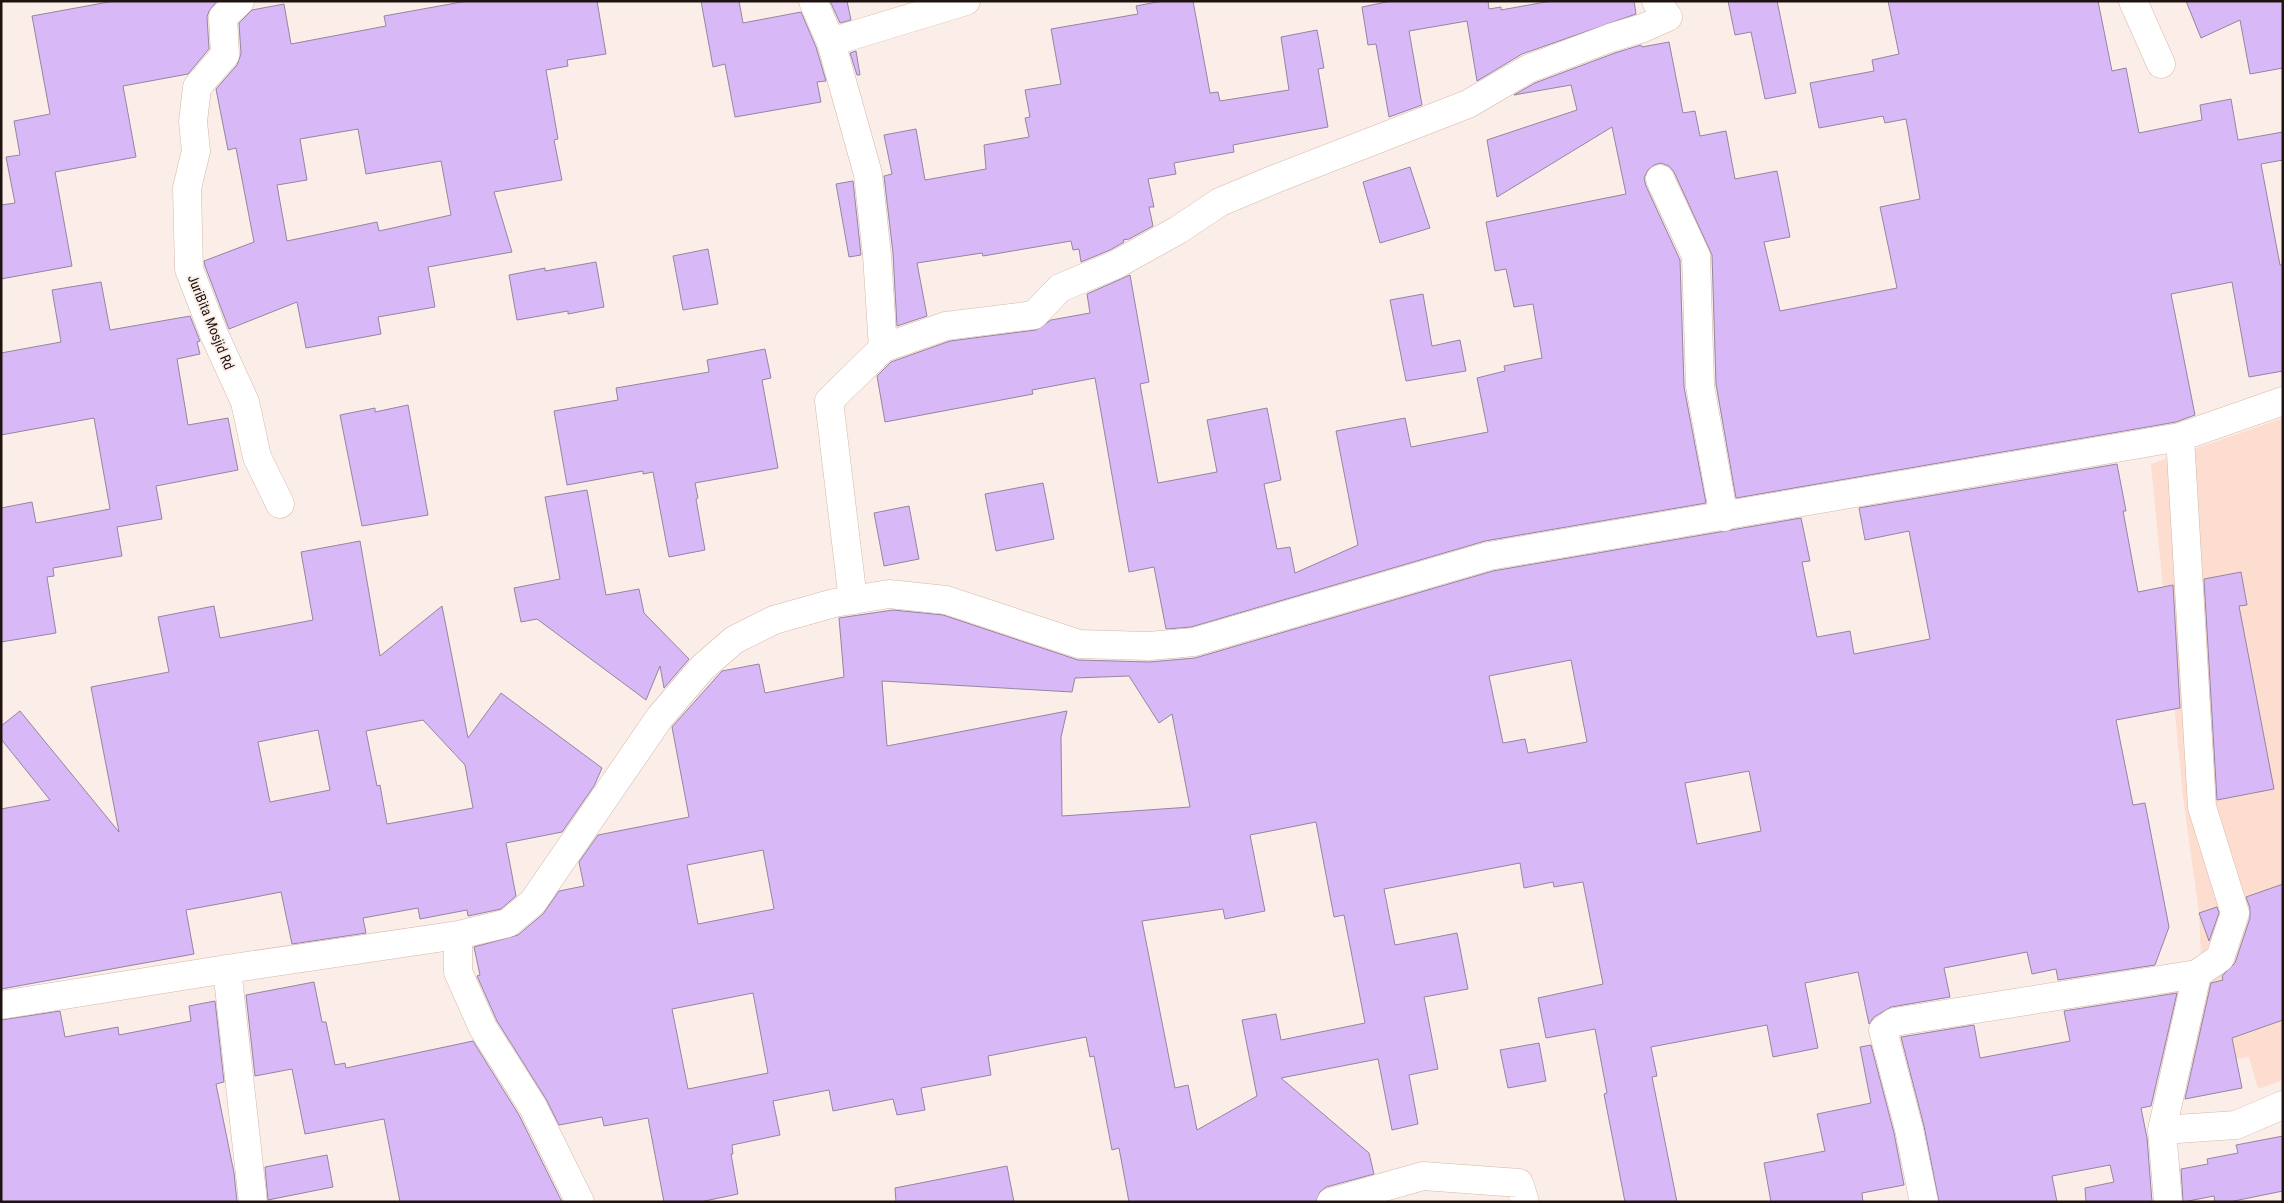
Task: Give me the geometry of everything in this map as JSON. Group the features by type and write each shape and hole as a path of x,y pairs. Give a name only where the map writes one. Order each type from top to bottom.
{"street":[{"name":"JuriBita Mosjid Rd","path":"240,1 223,17 226,55 197,87 193,122 196,151 186,188 189,269 214,334 245,402 257,457 280,504"},
{"path":"813,1 831,42 868,174 884,348"},
{"path":"831,42 966,1"},
{"path":"853,600 829,401 884,348 946,326 1034,315 1060,288 1117,264 1178,230 1220,202 1468,104 1528,69 1610,38 1643,28 1668,17 1656,1"},
{"path":"2133,1 2161,64"},
{"path":"1660,179 1696,256 1700,386 1724,517"},
{"path":"1,1005 458,935 508,923 533,902 660,717 702,668 734,640 774,620 834,603 889,594 946,600 1079,644 1148,646 1194,642 1489,556 2180,437 2283,401"},
{"path":"1924,1202 1909,1129 1883,1030 1894,1022 2197,974 2220,958 2235,913 2202,807 2180,437"},
{"path":"458,935 458,972 483,1028 533,1107 580,1202"},
{"path":"227,969 253,1202"},
{"path":"2168,1202 2162,1130 2197,974"},
{"path":"2162,1130 2236,1125 2283,1105"},
{"path":"1331,1202 1423,1176 1519,1182 1525,1202"}],"shaded area":[{"path":"2283,418 2283,1080 2258,1089 2249,1057 2161,1069 2159,991 2201,956 2199,913 2183,797 2151,464"}],"building":[{"path":"114,1 217,1 207,17 209,49 188,74 123,86 136,157 55,172 72,266 1,279 1,205 15,203 6,157 20,155 14,121 50,114 32,16"},
{"path":"467,1 597,1 606,54 567,60 568,66 546,70 558,139 554,140 562,180 494,192 512,252 428,267 435,307 378,317 381,334 306,348 297,302 229,329 204,261 254,242 236,148 228,150 216,89 237,65 241,54 239,23 252,10 284,4 291,44 386,26 384,16","holes":["358,129 366,174 441,161 451,215 379,231 377,222 287,241 277,185 307,180 300,139"]},
{"path":"701,1 739,1 743,23 801,12 816,47 826,81 817,82 821,102 735,117 725,64 713,67"},
{"path":"830,1 847,1 851,20 840,23"},
{"path":"1162,1 1193,1 1210,93 1218,92 1220,101 1289,90 1281,37 1317,30 1324,68 1318,69 1328,127 1233,145 1234,152 1174,163 1176,174 1148,179 1154,207 1149,207 1153,226 1129,239 1123,240 1124,242 1110,250 1081,262 1079,249 1073,250 1071,241 983,256 982,253 917,263 927,316 897,326 893,253 884,176 892,174 884,135 916,129 925,180 986,169 984,145 1029,137 1025,118 1030,117 1025,90 1061,84 1051,29 1138,14 1136,6"},
{"path":"1391,1 1488,1 1489,9 1501,7 1501,10 1551,1 1634,1 1636,14 1522,54 1477,81 1467,21 1409,31 1422,105 1389,117 1376,44 1368,45 1362,7"},
{"path":"1728,1 1777,1 1796,93 1765,99 1751,32 1735,35"},
{"path":"1888,1 2098,1 2112,71 2126,68 2139,133 2202,120 2200,105 2231,99 2238,140 2283,132 2283,160 2261,164 2280,265 2283,265 2283,371 2249,377 2232,282 2171,294 2195,415 2176,422 1736,498 1716,384 1712,255 1674,172 1669,166 1661,163 1654,165 1648,170 1644,178 1680,260 1684,387 1706,503 1485,541 1191,627 1166,629 1154,567 1129,572 1095,378 1032,390 1033,394 885,422 877,376 891,362 950,341 1036,330 1051,320 1090,313 1087,294 1130,275 1149,382 1140,384 1158,483 1217,472 1207,420 1267,408 1281,480 1264,484 1277,549 1290,547 1295,573 1358,545 1336,431 1405,418 1411,447 1488,432 1477,378 1505,371 1504,366 1542,358 1533,304 1514,307 1506,269 1495,271 1486,222 1626,194 1612,127 1497,197 1487,140 1577,110 1571,85 1514,95 1535,83 1641,45 1642,47 1669,42 1683,113 1695,111 1700,136 1726,131 1735,179 1777,171 1790,237 1764,242 1780,311 1897,288 1880,207 1920,199 1906,119 1885,123 1883,116 1819,128 1810,83 1874,71 1872,60 1899,54"},
{"path":"2186,1 2283,1 2283,68 2250,74 2240,20 2201,38"},
{"path":"856,51 860,75 857,75 850,53"},
{"path":"1410,167 1430,228 1380,243 1363,182"},
{"path":"853,181 861,255 849,257 836,184"},
{"path":"708,249 718,304 683,310 673,256"},
{"path":"596,262 604,307 568,314 568,311 517,320 509,275 545,268 545,271"},
{"path":"101,282 110,330 190,316 200,341 197,342 200,354 177,359 188,425 228,418 238,470 156,486 162,519 117,527 122,556 53,568 54,576 47,577 56,633 1,642 1,508 32,502 36,523 110,509 94,418 1,435 1,353 61,342 52,290"},
{"path":"1423,294 1432,346 1460,340 1466,371 1406,381 1390,300"},
{"path":"765,349 771,378 762,380 778,468 695,483 705,550 669,557 653,472 643,474 643,471 567,485 554,411 618,400 616,388 709,372 707,360"},
{"path":"408,405 428,515 362,526 340,415 375,408 375,412"},
{"path":"2117,464 2126,511 2123,511 2138,592 2173,585 2180,708 2116,720 2133,805 2145,803 2169,927 2155,965 2058,980 2056,969 2032,974 2027,952 1944,968 1950,997 1891,1007 1874,1017 1869,1024 1858,972 1805,983 1818,1048 1773,1057 1767,1025 1651,1047 1657,1076 1652,1077 1677,1202 1625,1202 1604,1094 1607,1093 1595,1029 1546,1038 1538,998 1603,984 1583,882 1554,887 1553,882 1524,888 1520,863 1384,889 1395,945 1457,933 1468,989 1424,997 1438,1069 1409,1075 1418,1124 1392,1130 1378,1059 1281,1078 1369,1153 1374,1174 1326,1187 1320,1192 1316,1202 1129,1202 1119,1148 1112,1150 1094,1056 1090,1057 1086,1037 988,1056 991,1075 921,1088 925,1110 897,1115 893,1099 833,1111 829,1090 773,1101 780,1135 732,1145 733,1154 731,1154 738,1194 700,1202 664,1202 648,1118 604,1126 602,1117 559,1125 546,1099 497,1021 477,976 480,975 474,947 518,935 543,914 559,891 584,886 579,862 598,835 689,817 672,727 722,671 759,664 765,693 844,677 839,618 893,610 943,615 1078,660 1149,662 1195,658 1493,571 1801,518 1810,561 1802,562 1817,637 1850,631 1854,654 1930,639 1909,531 1865,540 1859,508","holes":["1571,660 1587,742 1528,753 1525,739 1503,743 1489,676","1129,676 1159,723 1172,714 1190,807 1062,816 1061,737 1067,711 887,746 882,681 1072,692 1075,678","1749,771 1761,831 1697,844 1685,783","1316,822 1334,917 1344,915 1365,1023 1281,1040 1276,1014 1242,1020 1257,1096 1197,1130 1188,1085 1175,1088 1142,921 1223,909 1225,919 1265,911 1250,835","763,850 774,909 698,924 687,865","753,993 768,1073 688,1089 672,1009"]},
{"path":"1043,483 1054,539 996,551 985,494"},
{"path":"587,490 606,595 639,589 644,613 689,659 664,688 660,666 646,700 537,619 521,622 514,588 560,579 545,497"},
{"path":"909,506 919,559 884,566 874,513"},
{"path":"360,541 380,656 442,606 468,738 501,693 602,768 594,786 562,832 506,843 516,896 501,909 468,916 467,910 420,919 418,908 363,918 366,933 292,944 281,892 186,910 194,954 1,989 1,809 50,800 1,739 1,726 20,711 119,832 91,687 169,672 158,617 214,606 220,638 313,620 301,552","holes":["423,720 465,765 473,808 387,824 380,785 377,786 366,731","318,730 330,790 270,802 258,742"]},
{"path":"2241,572 2247,605 2239,606 2274,789 2217,800 2204,579"},
{"path":"2283,884 2283,1020 2232,1038 2242,1088 2185,1099 2211,983 2223,980 2222,976 2235,963 2250,918 2250,908 2246,897"},
{"path":"2217,907 2219,913 2209,941 2199,913"},
{"path":"314,982 322,1022 326,1022 335,1065 345,1063 346,1068 473,1041 519,1115 562,1202 400,1202 384,1119 305,1134 292,1069 255,1076 246,995"},
{"path":"2177,993 2151,1106 2141,1108 2147,1138 2152,1202 2086,1202 2085,1188 2114,1182 2110,1165 2052,1176 2057,1202 1939,1202 1924,1126 1901,1037 1974,1025 1980,1058 2070,1041 2064,1011"},
{"path":"215,1001 224,1082 216,1084 234,1173 237,1202 1,1202 1,1020 60,1011 65,1037 118,1027 119,1035 191,1021 189,1006"},
{"path":"1539,1043 1546,1081 1508,1088 1500,1050"},
{"path":"1871,1045 1894,1133 1904,1185 1862,1193 1863,1202 1771,1202 1764,1163 1825,1151 1817,1114 1871,1103 1860,1047"},
{"path":"2283,1136 2283,1191 2229,1202 2215,1202 2214,1196 2183,1202 2181,1169 2208,1164 2207,1159 2238,1153 2236,1145"},
{"path":"327,1155 333,1187 268,1200 265,1167"},
{"path":"1007,1166 1014,1202 896,1202 895,1188"}]}
